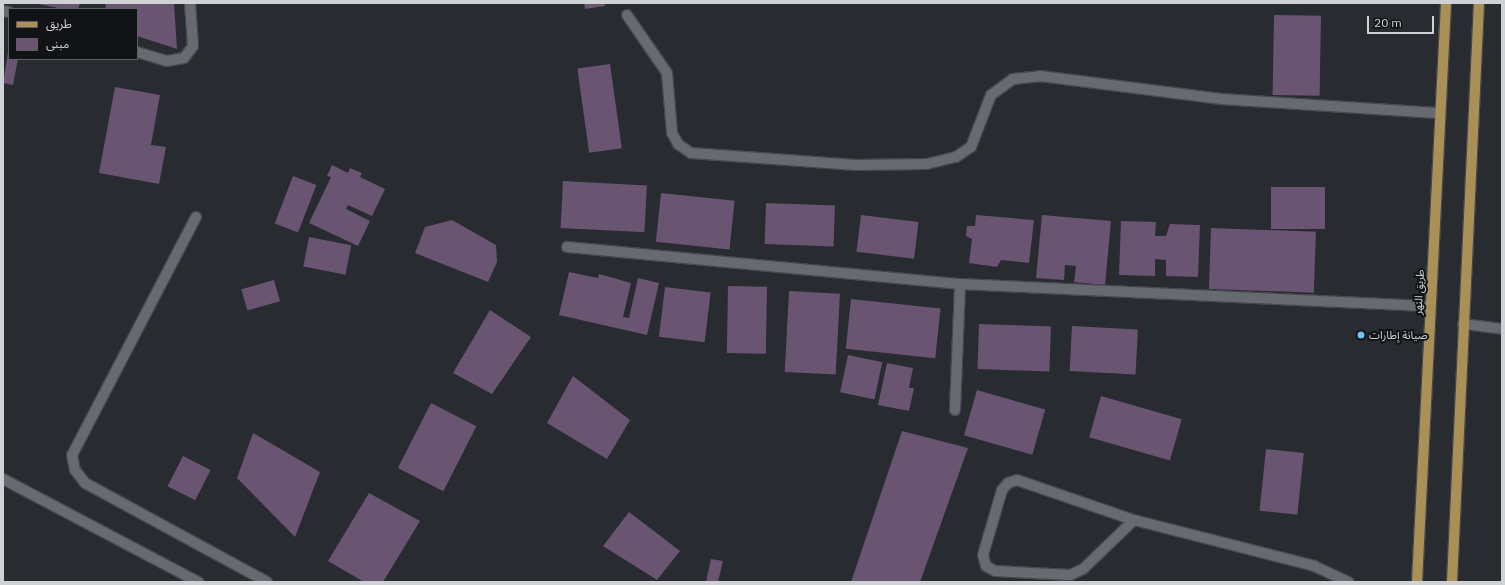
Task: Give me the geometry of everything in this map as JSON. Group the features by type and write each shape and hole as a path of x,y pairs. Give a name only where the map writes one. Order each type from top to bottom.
{"main road":[{"name":"طريق النهر","path":"1417,582 1446,3"},
{"path":"1452,582 1479,3"}],"street":[{"path":"138,52 167,61 184,58 193,46 190,3"},
{"path":"627,15 667,73 672,133 678,144 691,153 856,165 927,164 949,159 971,148 991,95 1013,80 1040,76 1222,99 1440,113"},
{"path":"196,217 72,455 75,470 85,483 267,582"},
{"path":"567,247 960,284 1430,306"},
{"path":"955,410 960,284"},
{"path":"1463,324 1502,329"},
{"path":"3,479 198,582"},
{"path":"1134,520 1083,569 1070,575 995,571 986,566 983,555 1002,490 1008,483 1017,480 1134,520 1314,566 1349,582"}],"building":[{"path":"80,3 78,8 58,8 38,4"},
{"path":"105,3 174,3 177,49 138,36 138,8 106,8"},
{"path":"584,3 604,3 605,6 585,9"},
{"path":"1274,15 1321,16 1320,96 1273,95"},
{"path":"8,52 8,60 18,60 13,85 3,83"},
{"path":"610,64 622,148 589,153 577,69"},
{"path":"115,87 160,95 151,145 166,147 159,184 99,173"},
{"path":"332,165 348,173 350,168 362,173 360,177 385,189 372,216 348,205 346,209 370,221 358,246 309,223 331,177 327,176"},
{"path":"293,176 316,185 298,233 275,224"},
{"path":"563,181 647,185 644,232 561,228"},
{"path":"1271,187 1325,187 1325,229 1271,229"},
{"path":"661,193 735,201 729,249 656,242"},
{"path":"766,203 835,205 834,246 765,244"},
{"path":"861,215 919,222 914,259 856,252"},
{"path":"976,215 1034,220 1029,263 1001,260 997,267 969,263 972,239 966,236 967,226 975,226"},
{"path":"1042,215 1111,221 1105,285 1074,282 1076,266 1065,265 1064,280 1036,278"},
{"path":"452,220 496,245 497,262 488,282 415,253 425,227"},
{"path":"1121,221 1156,222 1155,236 1166,236 1170,224 1200,225 1198,277 1166,276 1166,260 1155,259 1155,276 1119,275"},
{"path":"1211,228 1316,232 1314,293 1209,289"},
{"path":"309,237 351,245 345,275 303,266"},
{"path":"569,272 598,278 599,274 631,283 623,317 629,318 638,278 659,283 647,335 559,315"},
{"path":"274,280 280,301 247,311 241,289"},
{"path":"728,286 767,287 766,354 727,353"},
{"path":"665,287 711,293 705,342 659,337"},
{"path":"789,291 840,294 836,375 785,372"},
{"path":"851,299 941,308 935,358 846,349"},
{"path":"490,310 531,337 492,394 453,373"},
{"path":"979,324 1051,327 1049,371 977,369"},
{"path":"1072,326 1138,329 1136,374 1070,371"},
{"path":"848,355 882,362 874,399 840,392"},
{"path":"887,363 913,368 909,388 914,388 909,411 878,405"},
{"path":"573,376 630,420 607,459 547,423"},
{"path":"977,390 1045,410 1032,455 964,435"},
{"path":"1101,396 1182,419 1170,460 1089,437"},
{"path":"431,403 476,426 443,491 398,468"},
{"path":"902,431 968,448 920,582 851,582"},
{"path":"253,433 320,472 295,537 237,478"},
{"path":"1266,449 1304,453 1297,515 1260,511"},
{"path":"183,456 211,470 195,500 168,486"},
{"path":"369,493 420,521 383,582 364,582 328,561"},
{"path":"629,512 680,551 657,580 603,546"},
{"path":"711,559 723,561 718,582 706,582"}],"place":[{"name":"صيانة إطارات","path":"1361,335"}]}
